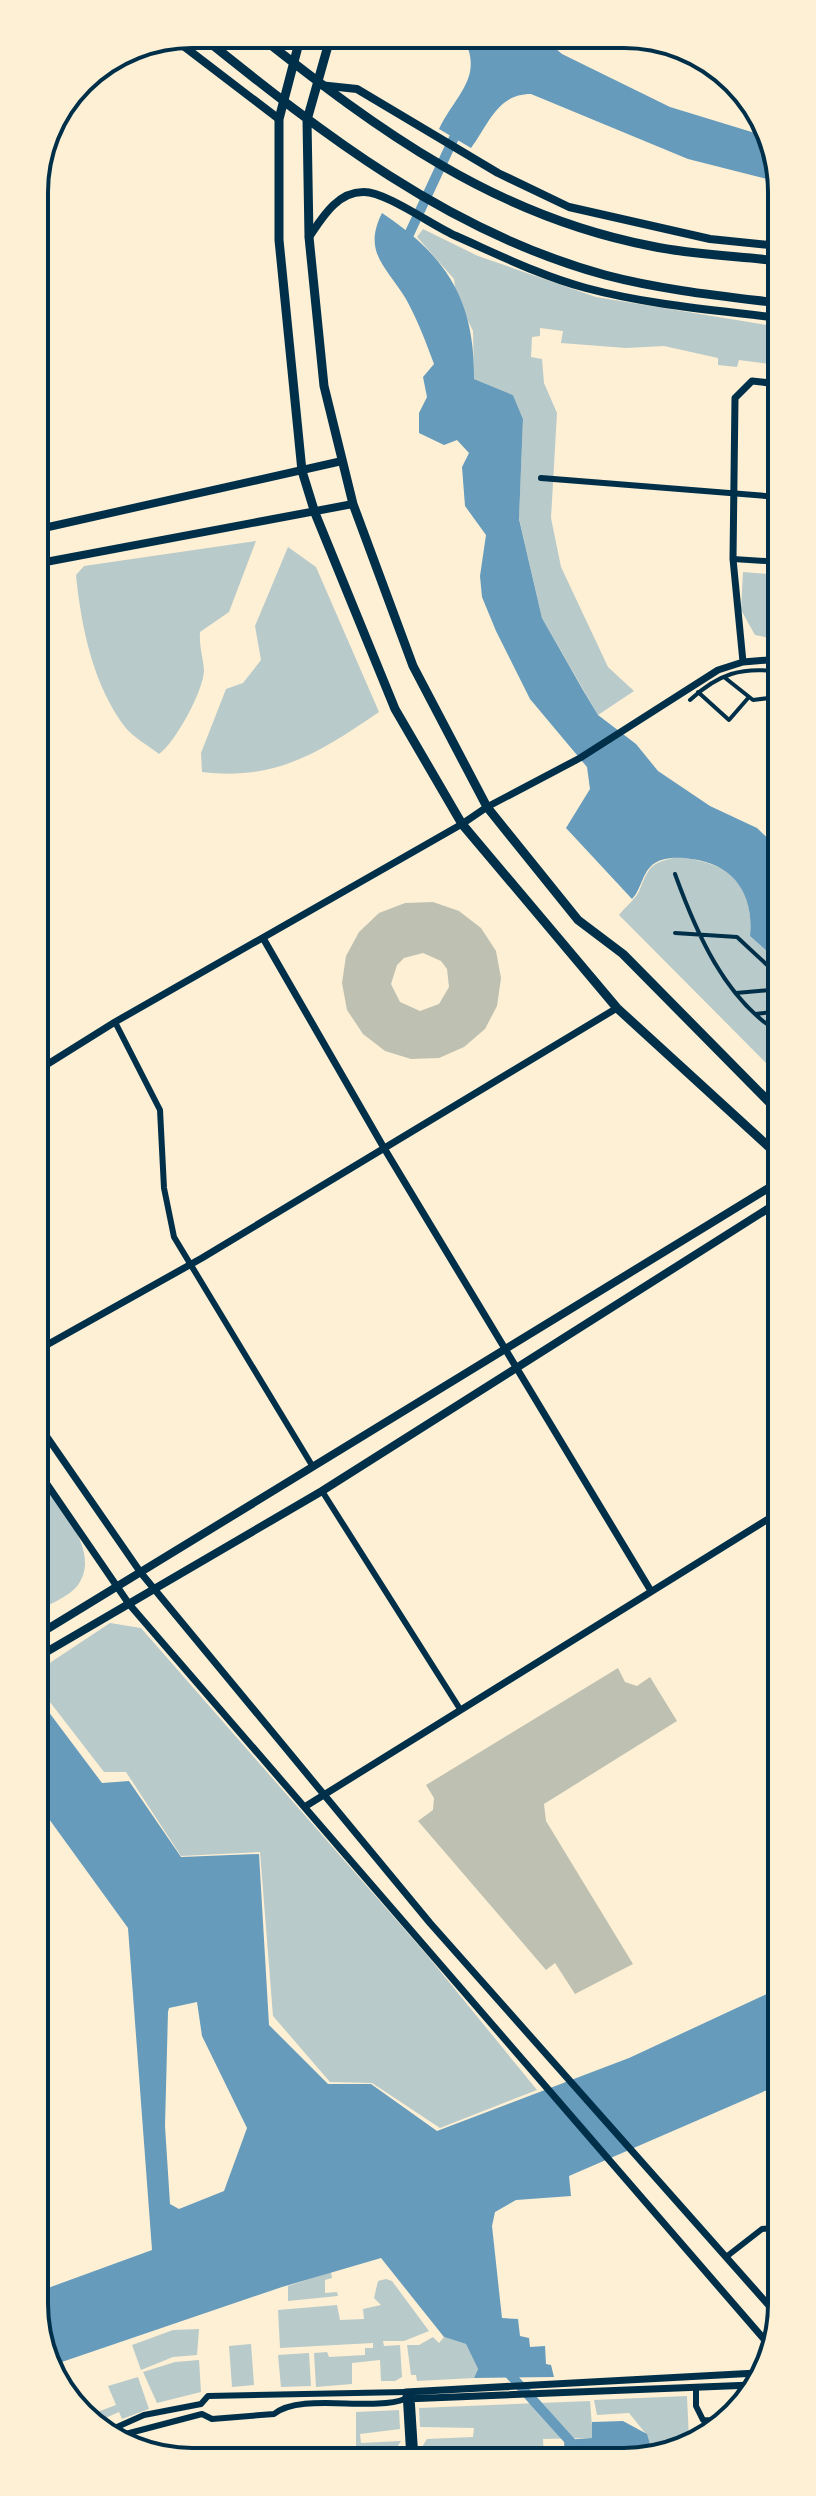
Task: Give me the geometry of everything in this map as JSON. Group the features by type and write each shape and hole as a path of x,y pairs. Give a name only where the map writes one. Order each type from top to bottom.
{"main road":[{"path":"186,48 279,119"},
{"path":"216,48 307,120 390,178 444,210 512,242 603,274 650,286 768,302"},
{"path":"274,48 319,85 403,143 456,176 537,214 652,247 768,260"},
{"path":"297,48 279,119 279,240 302,471 315,513 395,709 462,824 617,1008 768,1146"},
{"path":"328,48 307,120 309,237 324,386 353,504 413,666 487,807 578,920 623,954 768,1101"},
{"path":"319,85 357,89 467,156 569,207 710,239 768,245"},
{"path":"309,237 334,204 351,193 367,191 425,222 544,275 638,300 768,317"},
{"path":"48,527 342,461"},
{"path":"48,562 353,504"},
{"path":"48,1629 768,1188"},
{"path":"48,1651 322,1491 768,1209"}],"street":[{"path":"743,662 733,559 735,398 752,381 768,383"},
{"path":"541,478 768,496"},
{"path":"733,559 768,561"},
{"path":"48,1064 487,807 580,758 693,684 743,662 768,660"},
{"path":"690,700 710,682 752,668 768,670"},
{"path":"724,677 749,697 768,698"},
{"path":"698,692 729,720 749,697"},
{"path":"675,874 700,934 736,993 768,1024"},
{"path":"675,933 737,937 768,966"},
{"path":"263,938 515,1369 651,1591"},
{"path":"736,993 768,990"},
{"path":"48,1344 189,1266 617,1008"},
{"path":"755,1014 768,1012"},
{"path":"115,1022 160,1110 168,1214 174,1237 313,1467"},
{"path":"48,1438 141,1573 156,1587 430,1923 768,2304"},
{"path":"48,1485 129,1604 764,2339"},
{"path":"322,1491 460,1709"},
{"path":"306,1806 768,1519"},
{"path":"726,2257 762,2229 768,2228"},
{"path":"129,2433 202,2414 212,2419 274,2414 281,2408 408,2396 750,2373"},
{"path":"117,2427 144,2415 201,2404 208,2396 408,2396 743,2385"},
{"path":"696,2387 696,2406 703,2420 709,2420"},
{"path":"408,2396 412,2448"}],"shaded area":[{"path":"423,229 478,256 596,297 768,325 768,364 739,360 737,367 718,365 718,358 664,346 626,348 561,343 563,331 540,328 540,336 532,337 531,357 542,359 544,383 557,413 551,518 561,567 608,667 634,691 598,715 542,618 519,518 523,419 513,395 474,379 473,331 456,296 454,279 417,237"},
{"path":"256,541 229,612 200,632 203,679 180,728 159,754 125,727 105,693 85,634 76,575 84,566"},
{"path":"288,547 316,567 379,712 317,751 275,768 229,774 202,772 201,753 226,689 243,683 261,660 255,626"},
{"path":"743,572 768,574 768,638 755,635 741,610"},
{"path":"678,857 711,864 724,870 742,888 750,917 750,936 768,952 768,1065 619,915 636,896 646,874 662,861"},
{"path":"48,1490 74,1527 85,1557 84,1571 78,1585 48,1606"},
{"path":"110,1623 141,1628 427,1955 537,2090 440,2128 372,2083 330,2082 273,2016 260,1852 181,1856 126,1772 104,1772 48,1700 48,1664"},
{"path":"331,2272 332,2278 325,2280 325,2293 337,2292 338,2296 288,2301 288,2286"},
{"path":"378,2281 392,2281 429,2331 404,2341 383,2341 384,2346 400,2345 402,2377 395,2381 381,2381 380,2360 352,2363 352,2384 316,2387 314,2353 327,2352 329,2357 365,2355 365,2348 373,2348 373,2343 280,2348 278,2310 337,2305 340,2320 364,2319 363,2309 381,2305 374,2298"},
{"path":"199,2329 197,2355 173,2357 141,2370 132,2345 173,2330"},
{"path":"433,2337 439,2343 444,2337 466,2344 478,2369 474,2378 417,2381 416,2375 411,2375 407,2345 419,2345"},
{"path":"251,2344 254,2385 232,2387 229,2346"},
{"path":"309,2353 311,2386 281,2387 278,2355"},
{"path":"199,2360 201,2392 157,2403 143,2372 175,2362"},
{"path":"138,2377 149,2409 122,2419 119,2412 105,2418 97,2412 116,2405 108,2386"},
{"path":"687,2396 689,2433 650,2446 646,2434 629,2413 597,2415 594,2400"},
{"path":"590,2401 593,2438 543,2439 543,2448 422,2448 427,2439 473,2437 474,2428 420,2427 419,2408"},
{"path":"399,2410 400,2429 360,2434 361,2443 401,2441 397,2447 356,2448 356,2412"}],"water":[{"path":"555,48 670,107 755,133 767,179 688,159 531,94 519,95 502,105 471,148 439,129 466,85 471,63 469,50"},
{"path":"382,213 405,229 440,264 453,283 469,326 474,379 513,395 523,419 519,519 542,618 598,715 636,744 658,771 710,806 757,828 768,839 768,952 750,936 749,907 744,894 730,874 719,867 687,858 659,861 647,871 632,899 566,828 590,789 587,767 530,699 482,597 480,576 486,535 465,506 462,467 469,453 457,440 444,445 419,433 419,413 427,397 423,377 434,364 410,307 379,259 375,239"},
{"path":"48,1711 102,1783 129,1781 181,1857 259,1854 269,2025 328,2084 371,2084 437,2131 629,2058 768,1993 768,2090 569,2176 571,2196 516,2200 495,2212 492,2226 502,2318 518,2319 520,2336 529,2338 530,2347 545,2346 546,2364 551,2365 554,2377 474,2378 478,2369 466,2344 444,2337 381,2258 282,2287 61,2362 51,2332 48,2288 152,2250 128,1928 48,1818","holes":["197,2002 202,2036 247,2128 224,2191 179,2209 170,2204 165,2126 169,2008"]},
{"path":"623,2421 647,2434 650,2445 564,2448 564,2440 592,2438 592,2422"}],"building":[{"path":"433,902 459,911 481,928 496,951 501,978 497,1006 485,1029 464,1047 439,1058 411,1059 385,1051 363,1034 347,1010 342,983 346,956 359,932 379,913 405,903","holes":["423,953 441,961 447,969 449,987 439,1004 420,1011 400,1002 391,984 397,965 404,958"]},
{"path":"618,1668 625,1682 637,1686 650,1677 677,1721 544,1804 546,1821 633,1964 575,1994 555,1963 546,1970 418,1821 433,1810 434,1798 426,1785"}],"waterway":[{"path":"405,243 459,127"},
{"path":"505,2369 576,2448"}]}
